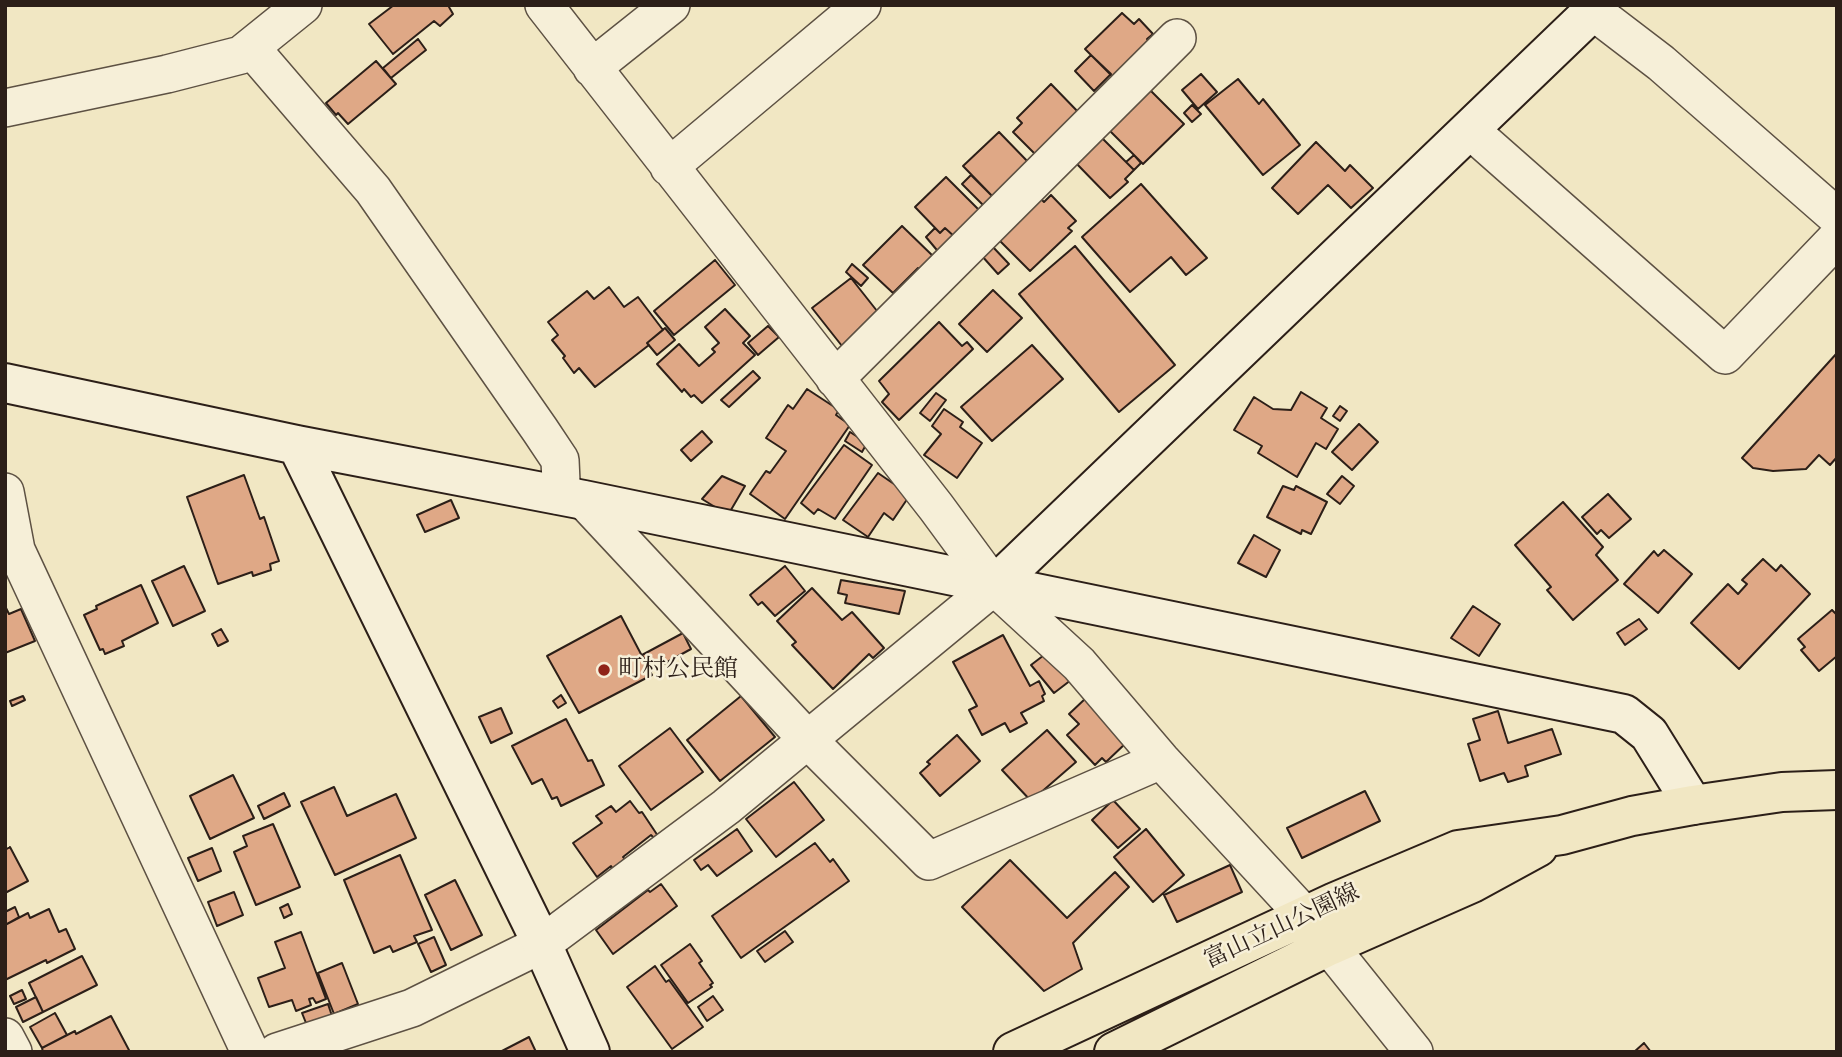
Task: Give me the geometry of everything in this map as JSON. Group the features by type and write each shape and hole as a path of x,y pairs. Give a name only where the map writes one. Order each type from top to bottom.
{"main road":[{"name":"富山立山公園線","path":"1013,1052 1305,916 1458,850 1562,835 1632,816 1693,805 1782,792 1837,790"},
{"name":"富山立山公園線","path":"1114,1052 1329,946 1472,883 1562,835"}],"street":[{"path":"5,108 180,71 241,55 303,5"},
{"path":"544,5 936,507 994,586 1079,664 1161,760 1305,916 1414,1052"},
{"path":"592,68 671,5"},
{"path":"669,167 862,5"},
{"path":"277,1052 412,1008 542,944 726,807 994,586 1596,8 1837,217"},
{"path":"835,379 1177,38"},
{"path":"251,48 373,190 560,460 561,482 570,497 929,861 1161,760"},
{"path":"1470,130 1725,355 1837,238"},
{"path":"5,383 297,445 570,497 1624,714 1648,734 1693,805"},
{"path":"297,445 542,944 590,1052"},
{"path":"5,492 11,553 250,1052"},
{"path":"5,1037 13,1052"}],"building":[{"path":"394,5 451,5 449,7 453,14 440,26 434,21 393,54 369,24"},
{"path":"1122,13 1134,24 1139,19 1153,34 1147,39 1153,45 1116,80 1085,49"},
{"path":"418,39 426,50 391,78 383,68"},
{"path":"1091,55 1111,74 1094,91 1075,71"},
{"path":"376,61 396,84 348,124 326,103"},
{"path":"1201,74 1217,92 1198,109 1182,90"},
{"path":"1238,79 1259,104 1263,99 1300,145 1263,175 1205,105"},
{"path":"1051,84 1082,116 1039,158 1013,132 1022,123 1017,118"},
{"path":"1148,88 1184,124 1143,164 1107,128"},
{"path":"1192,105 1201,114 1192,122 1184,113"},
{"path":"999,132 1031,165 996,200 963,166"},
{"path":"1100,136 1134,170 1125,179 1128,182 1110,198 1074,161"},
{"path":"1316,142 1345,171 1350,165 1373,188 1351,208 1328,185 1298,214 1272,188"},
{"path":"1134,155 1141,163 1134,170 1126,162"},
{"path":"971,175 996,200 987,209 962,184"},
{"path":"946,177 983,214 957,239 945,228 940,233 915,207"},
{"path":"1141,184 1207,258 1186,275 1171,257 1130,292 1082,237"},
{"path":"1051,195 1076,221 1068,228 1072,231 1030,271 998,239 1040,198 1044,202"},
{"path":"902,226 935,258 922,271 918,268 893,293 863,265"},
{"path":"935,228 940,233 945,228 957,239 941,255 926,237"},
{"path":"992,246 1009,264 998,274 982,256"},
{"path":"1075,246 1175,365 1119,412 1019,294"},
{"path":"715,260 735,285 674,335 654,311"},
{"path":"852,264 868,278 861,286 846,272"},
{"path":"851,278 881,316 842,346 812,308"},
{"path":"609,287 624,307 638,297 663,330 647,343 649,345 595,387 579,368 574,373 563,358 565,356 552,340 558,335 548,322 587,291 594,299"},
{"path":"993,290 1022,318 987,352 959,324"},
{"path":"725,309 750,336 743,343 755,355 702,403 684,389 682,392 657,364 679,344 699,366 715,352 712,349 719,343 705,327"},
{"path":"939,322 962,346 967,342 973,349 899,420 882,402 889,394 879,381"},
{"path":"768,326 779,337 758,355 748,343"},
{"path":"665,328 675,340 657,355 647,343"},
{"path":"1032,345 1063,379 992,441 961,407"},
{"path":"1837,353 1837,457 1830,465 1819,455 1806,469 1773,471 1753,468 1742,458"},
{"path":"753,371 760,378 729,407 721,400"},
{"path":"807,389 839,410 836,415 850,425 785,519 750,494 766,471 770,473 786,451 766,438 788,405 793,409"},
{"path":"1301,392 1327,408 1321,418 1338,429 1326,449 1316,443 1297,477 1258,453 1262,446 1234,430 1254,397 1273,409 1291,410"},
{"path":"936,393 946,400 930,421 920,413"},
{"path":"1340,406 1347,411 1340,421 1333,416"},
{"path":"944,409 963,422 960,427 982,443 957,478 924,455 941,434 932,426"},
{"path":"1359,424 1378,442 1352,470 1332,452"},
{"path":"702,431 712,442 691,461 681,450"},
{"path":"850,432 867,443 862,452 845,441"},
{"path":"844,445 872,465 835,519 818,509 814,514 801,503"},
{"path":"878,473 910,495 893,520 884,513 868,537 843,520"},
{"path":"244,475 260,519 264,517 279,561 270,564 271,570 253,576 252,572 218,584 187,497"},
{"path":"722,476 745,486 728,515 702,499"},
{"path":"1342,476 1354,486 1340,504 1327,494"},
{"path":"1283,486 1294,490 1296,486 1327,502 1311,534 1302,530 1301,534 1267,517"},
{"path":"1608,494 1631,519 1609,538 1601,530 1597,534 1582,517"},
{"path":"451,500 459,518 425,532 417,515"},
{"path":"1563,502 1603,547 1596,555 1618,580 1573,620 1547,590 1551,587 1515,545"},
{"path":"1254,535 1280,550 1266,577 1238,563"},
{"path":"1664,550 1692,574 1658,613 1624,584 1654,551 1658,556"},
{"path":"1763,559 1776,571 1781,565 1810,594 1739,669 1691,623 1728,584 1738,594 1747,584 1742,580"},
{"path":"184,566 205,611 173,626 152,581"},
{"path":"785,566 805,591 775,616 762,602 758,605 750,595"},
{"path":"841,580 905,591 899,614 845,603 847,595 838,593"},
{"path":"141,585 158,623 122,641 124,646 105,654 103,649 100,650 84,615 97,609 96,606"},
{"path":"812,588 842,620 852,612 884,648 873,658 869,654 833,689 792,645 796,642 777,621"},
{"path":"5,606 9,614 21,609 35,641 5,653"},
{"path":"1473,606 1500,624 1479,656 1451,638"},
{"path":"1832,610 1837,615 1837,656 1819,671 1801,650 1805,647 1798,639"},
{"path":"621,616 652,675 579,713 547,656"},
{"path":"1639,619 1647,629 1625,645 1617,633"},
{"path":"221,629 228,641 218,646 212,634"},
{"path":"683,633 691,649 651,671 642,655"},
{"path":"1003,635 1030,686 1039,681 1045,694 1042,696 1044,701 1021,713 1027,723 1010,732 1005,723 982,735 969,710 977,706 953,662"},
{"path":"1048,652 1071,680 1054,693 1031,665"},
{"path":"561,695 566,703 558,708 553,701"},
{"path":"23,696 25,700 12,706 10,701"},
{"path":"741,696 775,737 720,781 687,740"},
{"path":"1086,698 1127,742 1106,762 1102,758 1095,765 1067,735 1079,724 1069,714"},
{"path":"501,708 512,733 491,743 479,717"},
{"path":"1498,711 1508,743 1552,729 1561,754 1525,766 1528,776 1508,782 1504,773 1480,781 1468,744 1480,740 1473,719"},
{"path":"566,719 604,785 561,806 557,797 552,799 542,779 532,784 512,746"},
{"path":"670,728 703,772 651,810 619,766"},
{"path":"1047,730 1076,762 1031,801 1002,770"},
{"path":"957,735 980,761 940,796 920,773 930,764 927,762"},
{"path":"233,775 254,818 210,839 190,796"},
{"path":"794,782 824,820 776,857 746,819"},
{"path":"334,787 347,816 396,794 416,838 335,875 301,802"},
{"path":"1365,791 1380,821 1302,858 1287,828"},
{"path":"284,793 290,806 264,819 258,806"},
{"path":"1113,800 1140,829 1118,848 1092,820"},
{"path":"630,801 639,813 642,812 658,836 654,838 651,835 623,857 625,859 613,869 611,866 597,877 573,843 602,823 596,816 611,806 616,812"},
{"path":"273,824 300,887 256,905 234,852 247,846 243,836"},
{"path":"737,829 752,851 717,876 708,865 701,870 694,860"},
{"path":"1146,829 1184,875 1153,902 1114,857"},
{"path":"815,843 830,862 833,859 849,881 741,958 712,916"},
{"path":"10,847 28,881 5,893 5,850"},
{"path":"212,848 221,871 198,881 188,858"},
{"path":"400,855 432,930 414,936 417,942 393,952 390,946 374,953 344,880"},
{"path":"1010,860 1067,918 1115,872 1129,887 1073,943 1082,969 1044,991 962,907"},
{"path":"1230,865 1242,892 1177,922 1164,895"},
{"path":"455,880 482,935 451,950 425,895"},
{"path":"661,884 677,906 613,954 596,930 648,890 650,892"},
{"path":"234,892 243,915 217,926 208,902"},
{"path":"288,904 292,914 284,918 280,908"},
{"path":"15,907 19,917 5,925 5,912"},
{"path":"49,909 59,932 66,929 75,949 5,980 5,925 28,913 30,918"},
{"path":"785,931 793,942 765,962 757,951"},
{"path":"301,932 326,999 316,1003 313,998 309,999 311,1005 296,1011 292,1000 269,1007 258,978 285,968 275,942"},
{"path":"434,937 446,965 431,972 418,944"},
{"path":"690,944 713,983 710,985 712,987 688,1003 661,965"},
{"path":"82,956 97,985 43,1012 29,983"},
{"path":"342,963 358,1004 334,1014 318,973"},
{"path":"655,966 666,982 669,980 703,1027 672,1049 627,987"},
{"path":"22,990 26,999 14,1004 10,996"},
{"path":"713,996 723,1010 707,1021 698,1007"},
{"path":"36,997 43,1012 23,1022 16,1007"},
{"path":"328,1004 333,1019 308,1028 302,1013"},
{"path":"55,1013 67,1035 42,1048 30,1027"},
{"path":"111,1016 130,1052 43,1052 42,1048"},
{"path":"529,1037 536,1052 500,1052"},
{"path":"1644,1043 1651,1052 1634,1052"}],"place":[{"name":"町村公民館","path":"604,670"}]}
